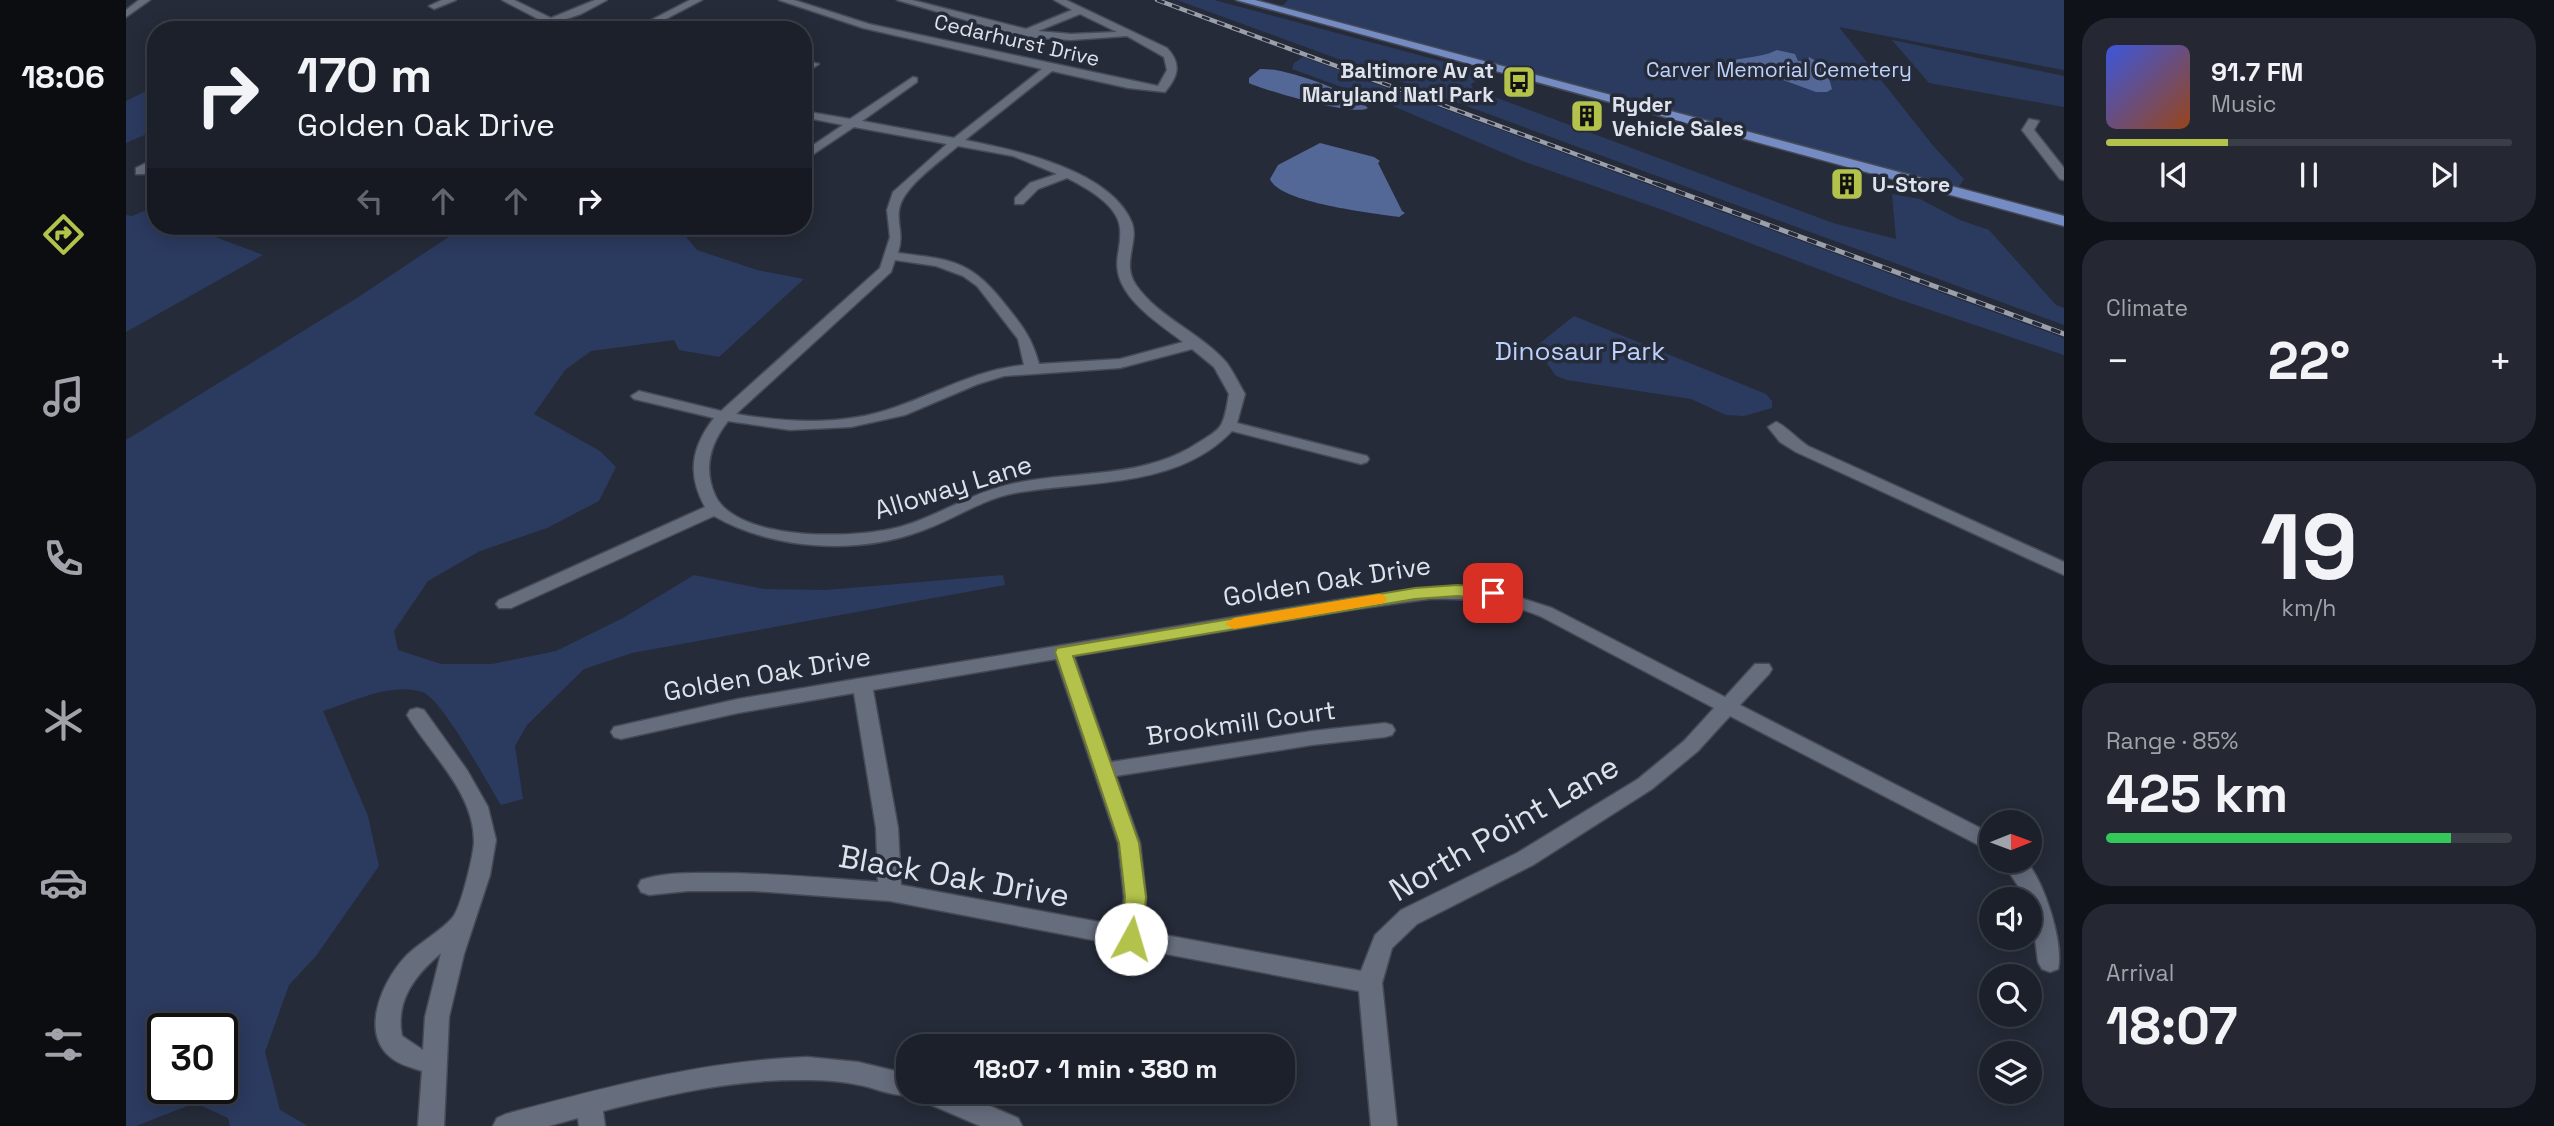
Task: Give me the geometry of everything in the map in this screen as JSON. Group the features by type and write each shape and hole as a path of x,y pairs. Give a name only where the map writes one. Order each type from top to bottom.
{"main road":[{"path":"1242,0 2064,221"}],"street":[{"path":"126,14 145,0"},
{"path":"434,5 451,0"},
{"path":"506,0 550,21"},
{"path":"554,21 602,0"},
{"path":"655,21 697,0"},
{"name":"Cedarhurst Drive","path":"785,0 866,26 1161,90 1173,71 1172,60 1163,50 1130,33"},
{"path":"902,0 1024,34 1075,39 1130,33"},
{"path":"1059,0 1130,33"},
{"path":"1024,34 1082,9"},
{"path":"505,604 715,509 699,480 702,450 710,433 724,416 886,269 895,237 892,210 899,192 956,142 1051,67"},
{"path":"812,151 912,80"},
{"path":"812,115 1014,153 1090,185 1119,211 1127,227 1122,265 1129,285 1151,310 1220,365 1237,394 1229,426 1361,459"},
{"path":"2033,121 2028,130 2064,176"},
{"path":"140,171 147,167"},
{"path":"1018,201 1034,186 1068,174"},
{"path":"891,256 938,262 968,273 982,283 1025,339 1032,366"},
{"path":"639,396 724,416 783,426 836,426 886,415 989,374 1032,366 1109,365 1142,360 1192,344"},
{"name":"Alloway Lane","path":"715,509 753,528 788,536 824,541 868,538 910,530 1007,490 1163,467 1201,450 1229,426"},
{"path":"1776,427 1786,439 1802,449 2064,569"},
{"name":"Golden Oak Drive","path":"621,732 698,713 1415,594 1478,592 1531,604 1979,837"},
{"path":"1063,652 1125,828 1134,869 1135,897 1131,939"},
{"name":"North Point Lane","path":"1384,1126 1370,983 1376,958 1384,942 1409,917 1525,859 1621,801 1665,769 1730,707 1762,669"},
{"path":"862,685 887,828 890,892"},
{"path":"417,715 463,780 477,807 482,824 484,855 461,924 437,1017 431,1126"},
{"name":"Brookmill Court","path":"1105,770 1312,737 1385,730"},
{"path":"2024,873 2039,898 2048,932 2050,962"},
{"name":"Black Oak Drive","path":"649,886 688,882 754,882 890,892 1370,983"},
{"path":"434,1065 408,1055 397,1047 389,1030 389,1011 398,985 411,965 461,924"},
{"path":"506,1126 591,1115 683,1079 753,1071 844,1072 896,1083"},
{"path":"957,1104 1009,1126"}],"green space":[{"path":"1177,0 1214,0 1489,74 1471,84 1473,89 1833,223 1896,239 1892,194 1920,199 1960,220 1989,230 2056,305 2064,308 2064,325"},
{"name":"Carver Memorial Cemetery","path":"1288,0 2064,0 2064,70 1839,27 1935,148 1964,179 1958,188 1282,6"},
{"path":"1892,40 2064,76 2064,107 1929,83"},
{"path":"1303,57 2064,338 2064,355 1895,298 1663,210 1525,162 1388,104 1292,69 1294,63"},
{"path":"147,90 147,134 126,143 126,101"},
{"path":"147,210 147,235 210,235 263,255 126,332 126,215 132,216"},
{"path":"452,235 685,235 697,250 757,270 804,279 719,357 679,350 674,340 591,351 565,370 534,414 600,451 616,467 599,501 547,528 480,551 428,581 394,631 398,650 441,664 492,664 556,651 623,618 694,575 764,589 826,590 1003,575 1005,585 632,653 584,669 527,725 515,746 523,799 501,805 441,709 422,692 398,689 385,691 323,711 368,816 379,866 316,956 289,985 265,1052 280,1110 308,1126 230,1126 228,1118 197,1104 238,1104 238,1013 147,1013 147,1104 192,1104 136,1126 126,1126 126,440 360,296"},
{"name":"Dinosaur Park","path":"1574,316 1766,394 1772,401 1772,408 1744,416 1726,415 1691,399 1556,376 1535,347"}],"shaded area":[{"path":"1777,50 1795,54 1798,61 1808,61 1809,57 1830,69 1828,75 1832,89 1816,92 1783,80 1734,75 1715,66"},
{"path":"1260,69 1271,69 1317,82 1348,95 1368,108 1360,110 1330,106 1273,92 1249,83 1249,78"},
{"path":"1320,143 1374,157 1380,161 1378,163 1405,213 1399,217 1308,201 1277,187 1270,179 1278,165"}],"railway":[{"path":"1157,0 1662,186"},
{"path":"1657,184 2064,334"}],"slow traffic":[{"path":"1234,624 1379,599"}],"place":[{"name":"Baltimore Av at Maryland Natl Park","path":"1519,82"},
{"name":"Ryder Vehicle Sales","path":"1587,116"},
{"name":"U-Store","path":"1847,184"}],"route":[{"path":"1131,939 1135,897 1129,843 1063,652 1436,591 1493,593"}]}
